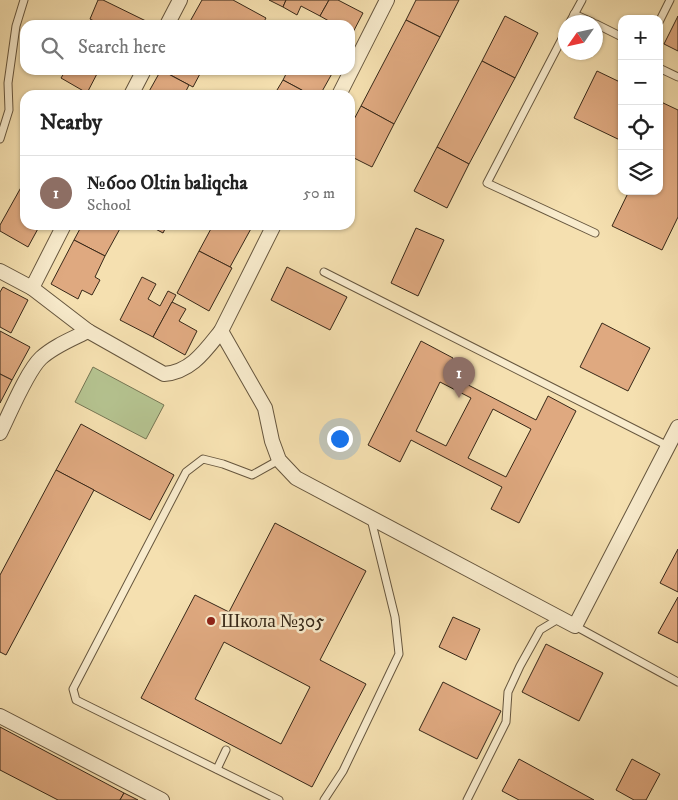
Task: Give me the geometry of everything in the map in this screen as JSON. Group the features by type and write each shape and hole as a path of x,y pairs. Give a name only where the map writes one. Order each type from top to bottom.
{"street":[{"path":"170,20 180,0"},
{"path":"355,63 387,0"},
{"path":"134,90 141,75"},
{"path":"342,90 349,75"},
{"path":"32,288 61,230"},
{"path":"0,270 32,288 88,331 164,374 173,373 184,369 198,359 221,332 272,230"},
{"path":"0,433 28,377 40,359 59,345 88,331"},
{"path":"221,332 265,408 272,441 279,460 296,478 574,626 678,427"},
{"path":"0,716 162,800"}],"lane":[{"path":"0,139 9,110 8,83 16,26 24,0"},
{"path":"574,14 582,0"},
{"path":"662,15 670,0"},
{"path":"603,28 618,35"},
{"path":"558,47 488,183 595,233"},
{"path":"663,70 678,77"},
{"path":"324,272 668,446"},
{"path":"279,460 252,475 203,459 186,472 73,689 76,700 279,800"},
{"path":"324,800 343,771 398,654 395,617 371,517"},
{"path":"467,800 506,722 508,692 520,666 540,630 560,618"},
{"path":"574,626 678,682"},
{"path":"217,769 226,750"}],"green space":[{"path":"93,367 164,405 146,439 75,402"}],"building":[{"path":"98,0 103,0 144,20 92,20 90,19"},
{"path":"202,0 233,0 266,18 265,20 191,20"},
{"path":"269,0 286,0 283,7"},
{"path":"286,0 329,0 320,16 301,6 297,15 283,7"},
{"path":"329,0 338,0 363,13 355,28 355,20 327,20 320,16"},
{"path":"416,0 459,0 440,37 406,20"},
{"path":"505,16 538,33 515,78 482,61"},
{"path":"678,16 678,51 664,44"},
{"path":"406,20 440,37 394,124 361,106"},
{"path":"482,61 515,78 469,164 437,147"},
{"path":"597,71 618,81 618,139 574,118"},
{"path":"63,75 96,75 89,90 82,90 61,78"},
{"path":"158,75 170,75 189,85 186,90 150,90"},
{"path":"170,75 199,75 193,87"},
{"path":"286,75 331,75 323,90 302,90 283,80"},
{"path":"283,80 302,90 277,90"},
{"path":"663,103 678,110 678,217 662,250 612,226 627,195 663,195"},
{"path":"361,106 394,124 372,167 355,158 355,117"},
{"path":"437,147 469,164 447,208 414,191"},
{"path":"20,189 20,230 37,230 28,247 0,231 0,225"},
{"path":"416,228 444,240 418,296 391,283"},
{"path":"79,230 119,230 105,256 74,240"},
{"path":"210,230 250,230 230,267 199,251"},
{"path":"74,240 105,256 95,277 100,280 92,295 82,290 78,299 51,284"},
{"path":"199,251 232,268 209,311 177,293"},
{"path":"287,267 347,297 330,330 271,300"},
{"path":"142,277 156,284 148,299 160,306 168,291 176,295 153,337 120,320"},
{"path":"3,287 28,300 11,333 0,327 0,292"},
{"path":"172,302 186,309 179,321 197,331 185,355 153,337"},
{"path":"602,323 650,348 628,391 580,367"},
{"path":"0,331 30,347 12,380 0,374"},
{"path":"421,341 453,358 445,373 536,420 548,396 576,411 519,523 491,509 502,487 411,440 400,462 368,445","holes":["440,382 471,398 446,446 416,431","493,409 531,429 506,477 468,458"]},
{"path":"0,374 12,380 0,403"},
{"path":"81,424 174,475 150,520 56,470"},
{"path":"56,470 94,490 6,655 0,652 0,575"},
{"path":"275,523 366,571 320,660 366,684 312,787 141,698 195,595 229,612","holes":["224,642 310,687 281,744 195,699"]},
{"path":"678,549 678,592 660,583"},
{"path":"678,597 678,643 658,633"},
{"path":"453,617 480,629 466,660 439,647"},
{"path":"546,644 603,673 579,721 522,692"},
{"path":"443,682 501,711 477,759 419,730"},
{"path":"0,727 124,793 120,800 58,800 0,770"},
{"path":"519,759 594,800 519,800 502,791"},
{"path":"632,759 660,774 646,800 634,800 616,790"},
{"path":"124,793 138,800 120,800"}],"place":[{"name":"№600 Oltin baliqcha","path":"459,398"},
{"name":"Школа №305","path":"211,621"}]}
